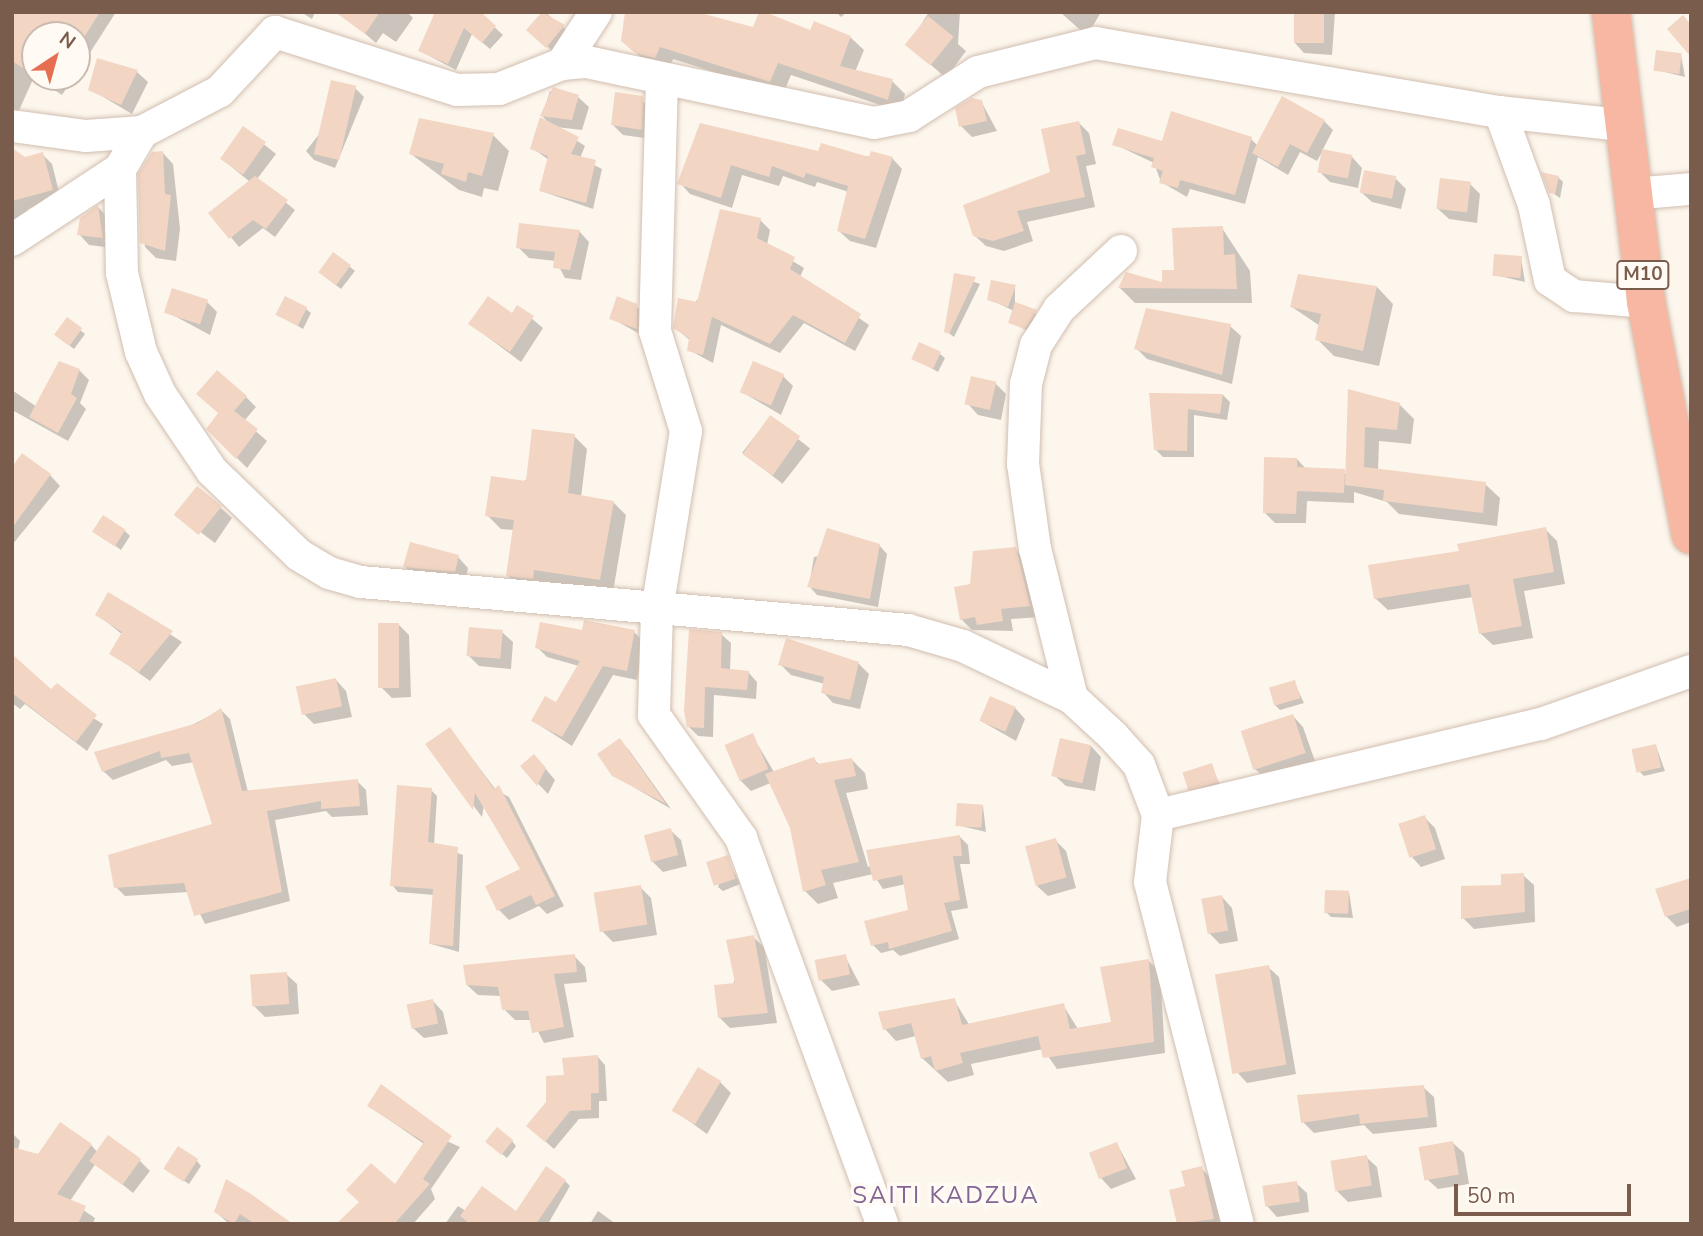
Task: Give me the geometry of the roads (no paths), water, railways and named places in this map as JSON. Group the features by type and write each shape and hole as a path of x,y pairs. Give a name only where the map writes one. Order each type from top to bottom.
{"highway":[{"name":"M10","path":"1611,12 1622,125 1646,302 1691,535"}],"street":[{"path":"562,64 596,12"},
{"path":"12,126 86,136 142,132 220,91 266,22 457,90 499,89 562,64 604,65 662,80 874,123 909,116 978,72 1095,43 1500,111 1622,125"},
{"path":"662,80 655,331 686,431 657,611 654,715 741,838 882,1224"},
{"path":"1500,111 1534,205 1550,280 1574,296 1646,302"},
{"path":"12,240 120,169 142,132"},
{"path":"120,169 121,273 141,352 160,394 212,471 299,555 361,582 657,611 908,629 964,646 1072,698 1139,765 1157,815 1150,881 1238,1224"},
{"path":"1631,194 1691,189"},
{"path":"1072,698 1035,549 1023,464 1026,384 1036,345 1059,309 1121,251"},
{"path":"1157,815 1541,724 1691,671"}],"district":[{"name":"SAITI KADZUA","path":"946,1196"}]}
